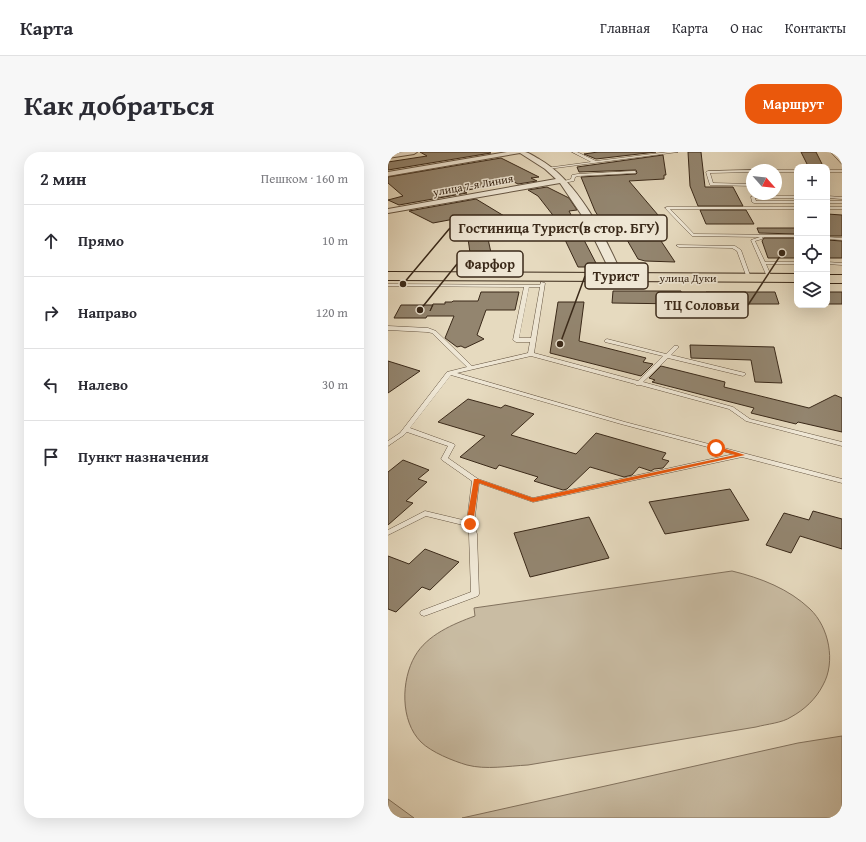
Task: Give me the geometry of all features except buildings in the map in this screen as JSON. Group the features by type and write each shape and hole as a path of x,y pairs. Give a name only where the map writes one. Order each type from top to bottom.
{"main road":[{"name":"улица Дуки","path":"388,276 543,282 618,277 794,278"},
{"path":"830,279 842,279"}],"street":[{"path":"388,156 399,153 414,152"},
{"path":"388,174 518,152"},
{"path":"522,152 548,168 562,181 588,218 618,277"},
{"name":"улица 7-я Линия","path":"388,211 562,181"}],"lane":[{"path":"574,152 595,162"},
{"path":"548,168 676,152"},
{"path":"833,152 842,163"},
{"path":"746,171 708,172 711,184 746,185"},
{"path":"782,171 794,171"},
{"path":"830,171 842,171"},
{"path":"562,181 573,180 573,176 578,175 635,172"},
{"path":"794,197 753,197 754,202 794,202"},
{"path":"830,198 842,198"},
{"path":"830,202 842,202"},
{"path":"794,208 667,208 693,235 794,237"},
{"path":"830,208 842,208"},
{"path":"770,278 753,240 757,238 794,237"},
{"path":"830,237 842,238"},
{"path":"679,246 734,247 739,250 749,278"},
{"path":"764,263 794,263"},
{"path":"830,264 842,264"},
{"path":"388,285 527,286 543,282 531,354"},
{"path":"527,286 516,340 533,340"},
{"path":"388,328 428,330 434,332 471,368"},
{"path":"607,341 743,374"},
{"path":"638,384 676,347"},
{"path":"388,444 402,434 449,372 531,354 731,408 748,420 842,444"},
{"path":"449,372 623,423 842,481"},
{"path":"405,429 452,445 444,459 476,480 533,500 742,455"},
{"path":"424,613 475,594 473,534 470,524 476,480"},
{"path":"388,533 425,513 470,524"}],"shaded area":[{"path":"732,571 774,585 802,602 817,616 826,635 830,656 827,676 823,685 809,704 787,719 756,727 528,765 497,767 467,765 436,753 421,742 409,723 406,712 405,688 410,666 415,656 433,636 475,616 474,608"},
{"path":"842,736 842,818 462,818 798,743"},
{"path":"388,799 414,818 388,818"}],"place":[{"name":"ТЦ Соловьи","path":"782,253"},
{"name":"Гостиница Турист(в стор. БГУ)","path":"403,284"},
{"name":"Фарфор","path":"420,310"},
{"name":"Турист","path":"560,344"}],"route":[{"path":"470,524 475,498 476,480 533,500 742,455 716,448"}]}
